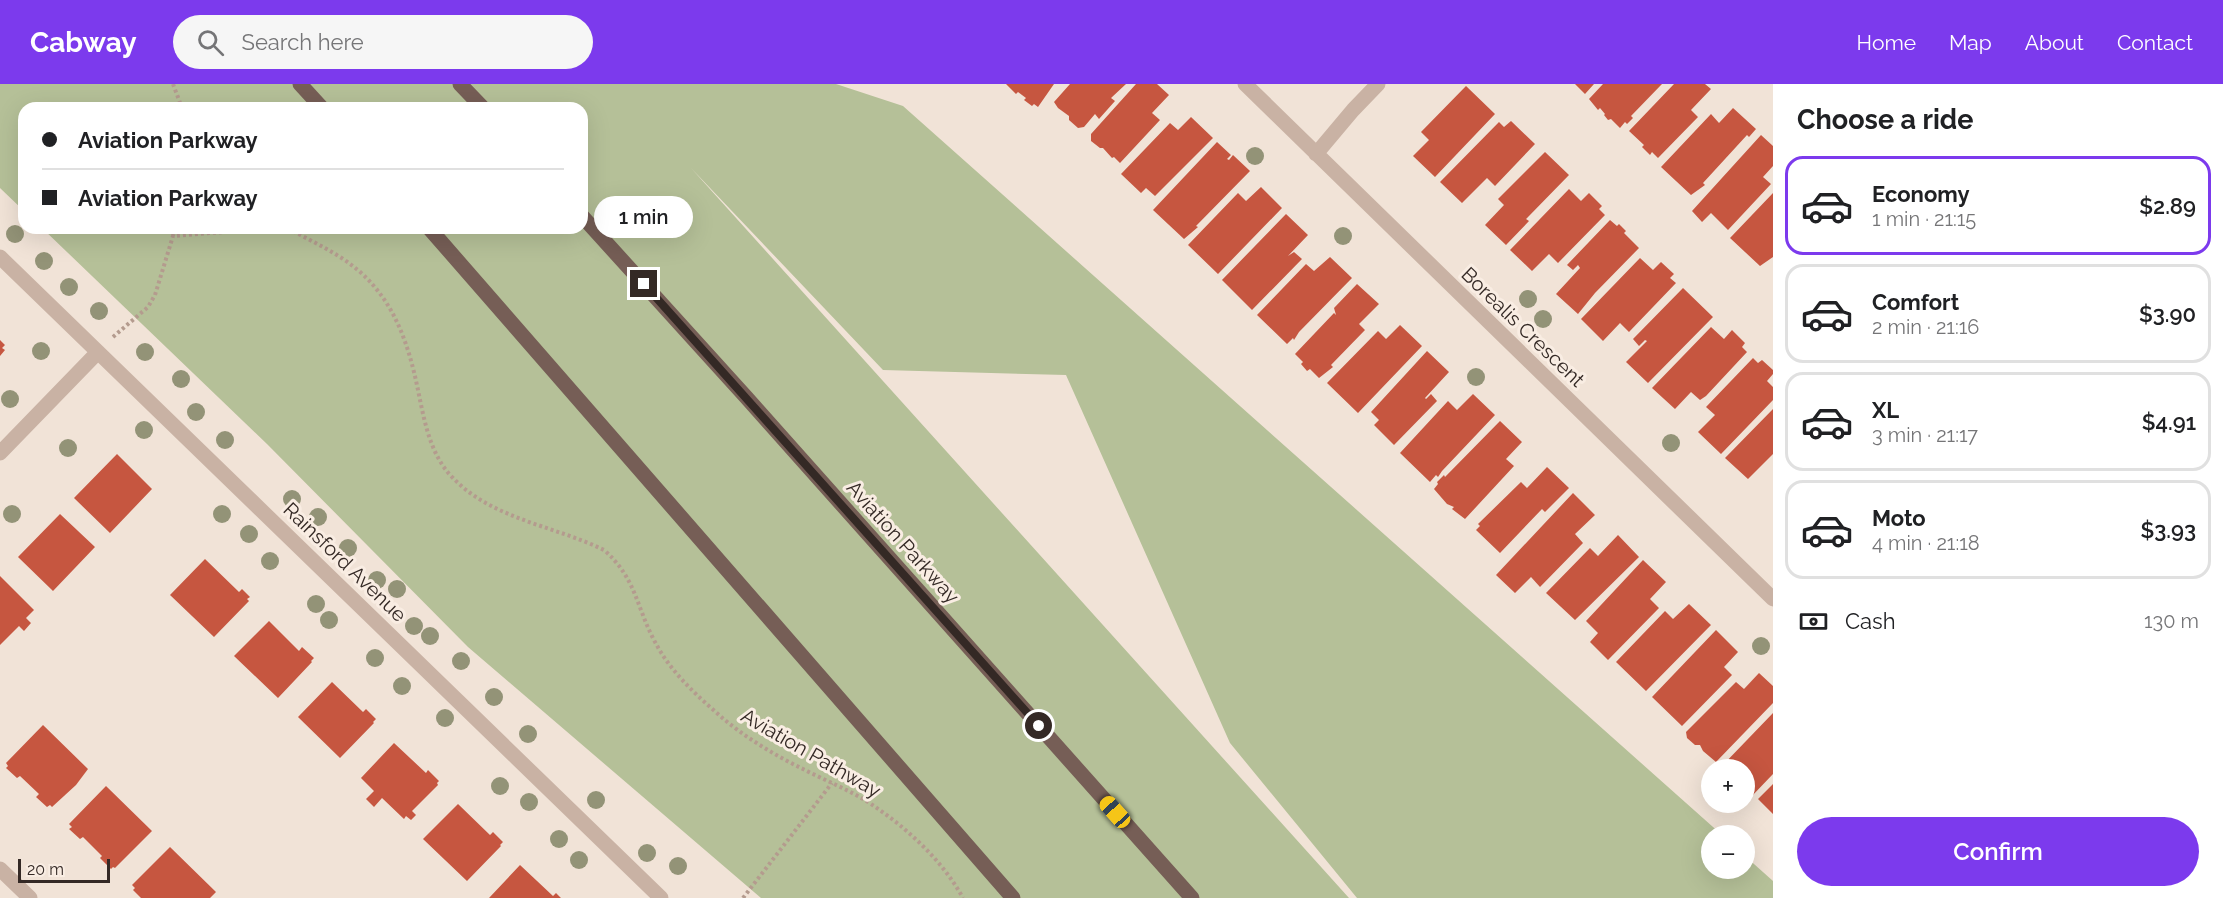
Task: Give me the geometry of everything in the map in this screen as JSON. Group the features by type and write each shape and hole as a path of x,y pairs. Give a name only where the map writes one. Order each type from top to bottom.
{"main road":[{"path":"300,84 316,102"},
{"path":"460,84 477,102"},
{"name":"Aviation Parkway","path":"588,223 1192,898"},
{"path":"434,234 1013,898"}],"street":[{"name":"Borealis Crescent","path":"1245,84 1773,599"},
{"path":"1316,154 1378,84"},
{"name":"Rainsford Avenue","path":"0,257 662,898"},
{"path":"0,453 98,352"},
{"path":"0,869 30,898"}],"path":[{"path":"173,84 180,102"},
{"path":"98,352 120,329 148,307 155,295 173,236 198,234"},
{"name":"Aviation Pathway","path":"299,234 341,258 368,280 386,302 401,330 411,356 432,447 451,477 469,494 497,508 604,550 614,558 630,580 653,639 666,660 687,685 746,735 800,768 871,804 909,832 932,856 963,898"},
{"path":"743,898 832,783"}],"green space":[{"path":"0,84 836,84 903,106 1711,825 1701,825 1701,879 1755,879 1755,865 1773,881 1773,898 1357,898 1230,743 1066,375 883,370 691,168 1349,898 761,898 468,647 267,444 48,234 588,234 588,102 18,102 18,205 0,188"}],"building":[{"path":"1006,84 1054,84 1038,107 1034,104 1032,106 1024,100 1026,98 1018,92 1016,94"},
{"path":"1070,84 1126,84 1111,98 1115,101 1099,119 1095,114 1084,127 1078,128 1054,102"},
{"path":"1136,84 1157,84 1169,95 1152,113 1160,120 1120,163 1091,141 1091,134"},
{"path":"1575,84 1594,84 1585,94"},
{"path":"1603,84 1662,84 1631,116 1633,118 1620,128 1611,119 1608,120 1600,108 1598,110 1589,99"},
{"path":"1674,84 1705,84 1711,89 1691,110 1698,117 1658,158 1652,152 1650,155 1642,147 1644,145 1629,131"},
{"path":"1466,86 1495,114 1435,177 1413,156 1429,140 1421,132"},
{"path":"1733,108 1756,129 1749,137 1747,135 1703,183 1705,185 1691,195 1661,167 1711,114 1719,123"},
{"path":"1191,117 1213,138 1155,196 1146,188 1141,193 1121,174 1170,123 1178,130"},
{"path":"1511,121 1535,144 1495,186 1487,178 1462,203 1440,182 1499,122 1504,127"},
{"path":"1761,135 1773,146 1773,166 1763,177 1771,184 1728,230 1711,213 1702,222 1692,211"},
{"path":"1217,142 1231,155 1227,159 1229,160 1233,155 1250,171 1184,239 1153,210"},
{"path":"1545,152 1569,175 1526,219 1529,221 1506,245 1485,225 1504,205 1498,199"},
{"path":"1261,187 1282,208 1218,274 1188,245 1238,193 1246,201"},
{"path":"1569,189 1581,201 1589,193 1602,206 1599,209 1605,215 1558,263 1549,254 1532,271 1510,250"},
{"path":"1773,193 1773,257 1760,266 1730,238"},
{"path":"1286,214 1308,235 1288,256 1294,252 1302,259 1252,310 1222,280"},
{"path":"1610,220 1617,226 1619,224 1626,231 1624,233 1639,248 1578,314 1556,294 1580,268 1578,265 1573,270 1567,265"},
{"path":"1330,257 1352,278 1299,332 1294,340 1293,338 1287,344 1257,315 1306,264 1314,271"},
{"path":"1640,258 1653,270 1661,262 1674,274 1670,278 1676,283 1629,332 1620,323 1603,341 1581,319"},
{"path":"1357,284 1379,304 1359,324 1365,330 1331,365 1333,367 1319,378 1310,369 1307,371 1301,364 1303,362 1295,354 1334,313 1336,315 1334,308"},
{"path":"1683,288 1713,317 1648,383 1626,362 1647,341 1645,340 1639,346 1633,339"},
{"path":"1400,325 1422,346 1358,413 1327,383 1378,331 1386,339"},
{"path":"1711,327 1724,339 1732,330 1745,343 1742,347 1747,352 1706,396 1700,400 1691,392 1675,409 1652,388"},
{"path":"0,340 5,345 2,348 5,350 0,356"},
{"path":"1427,351 1449,372 1425,398 1431,394 1437,401 1394,445 1374,425 1379,420 1371,412"},
{"path":"1753,358 1758,363 1762,360 1773,370 1773,374 1767,381 1773,387 1773,400 1721,454 1698,432 1715,415 1706,407"},
{"path":"1473,394 1495,415 1438,477 1436,475 1430,482 1400,453 1448,401 1457,410"},
{"path":"1773,409 1773,454 1748,479 1725,458"},
{"path":"1500,421 1522,442 1506,459 1514,466 1465,519 1452,509 1454,507 1447,504 1434,489 1437,482 1444,475 1445,477"},
{"path":"117,454 152,489 110,533 74,498"},
{"path":"1547,467 1569,488 1545,512 1542,509 1500,553 1476,530 1480,526 1478,524 1521,482 1527,488"},
{"path":"1573,493 1595,515 1575,534 1583,543 1540,587 1531,577 1515,593 1496,575"},
{"path":"60,514 95,547 53,591 18,557"},
{"path":"1618,535 1639,557 1575,620 1546,593 1590,548 1598,556"},
{"path":"205,559 239,592 242,589 250,597 247,599 249,601 214,637 170,595"},
{"path":"1643,560 1666,582 1650,599 1659,608 1608,660 1590,642 1598,633 1586,621"},
{"path":"0,576 34,610 26,618 31,623 24,631 19,626 0,645"},
{"path":"1689,604 1711,625 1646,691 1616,662 1665,611 1673,619"},
{"path":"269,621 299,651 302,647 314,658 278,698 234,656"},
{"path":"1716,630 1738,652 1724,667 1732,675 1682,726 1652,697"},
{"path":"1759,673 1773,686 1773,703 1719,759 1712,759 1700,745 1695,745 1687,738 1686,732 1736,682 1744,689"},
{"path":"332,682 363,712 366,709 376,719 340,758 298,717"},
{"path":"1773,713 1773,774 1755,793 1755,759 1729,759"},
{"path":"43,725 88,769 76,785 52,807 50,805 47,807 36,797 39,794 20,776 17,778 6,768 8,766 6,763"},
{"path":"394,743 426,773 428,770 439,781 438,785 412,811 416,815 411,820 406,816 404,819 382,798 374,807 366,799 374,791 361,778"},
{"path":"1773,784 1773,814 1758,799"},
{"path":"106,786 152,831 115,868 111,869 83,837 80,839 69,829 72,827 69,824"},
{"path":"458,804 490,835 493,832 503,842 467,881 423,839"},
{"path":"170,847 216,892 210,898 141,898 133,890 135,888 132,885"},
{"path":"520,865 553,896 556,893 561,898 489,898"}],"route":[{"path":"644,284 1039,726"}]}
